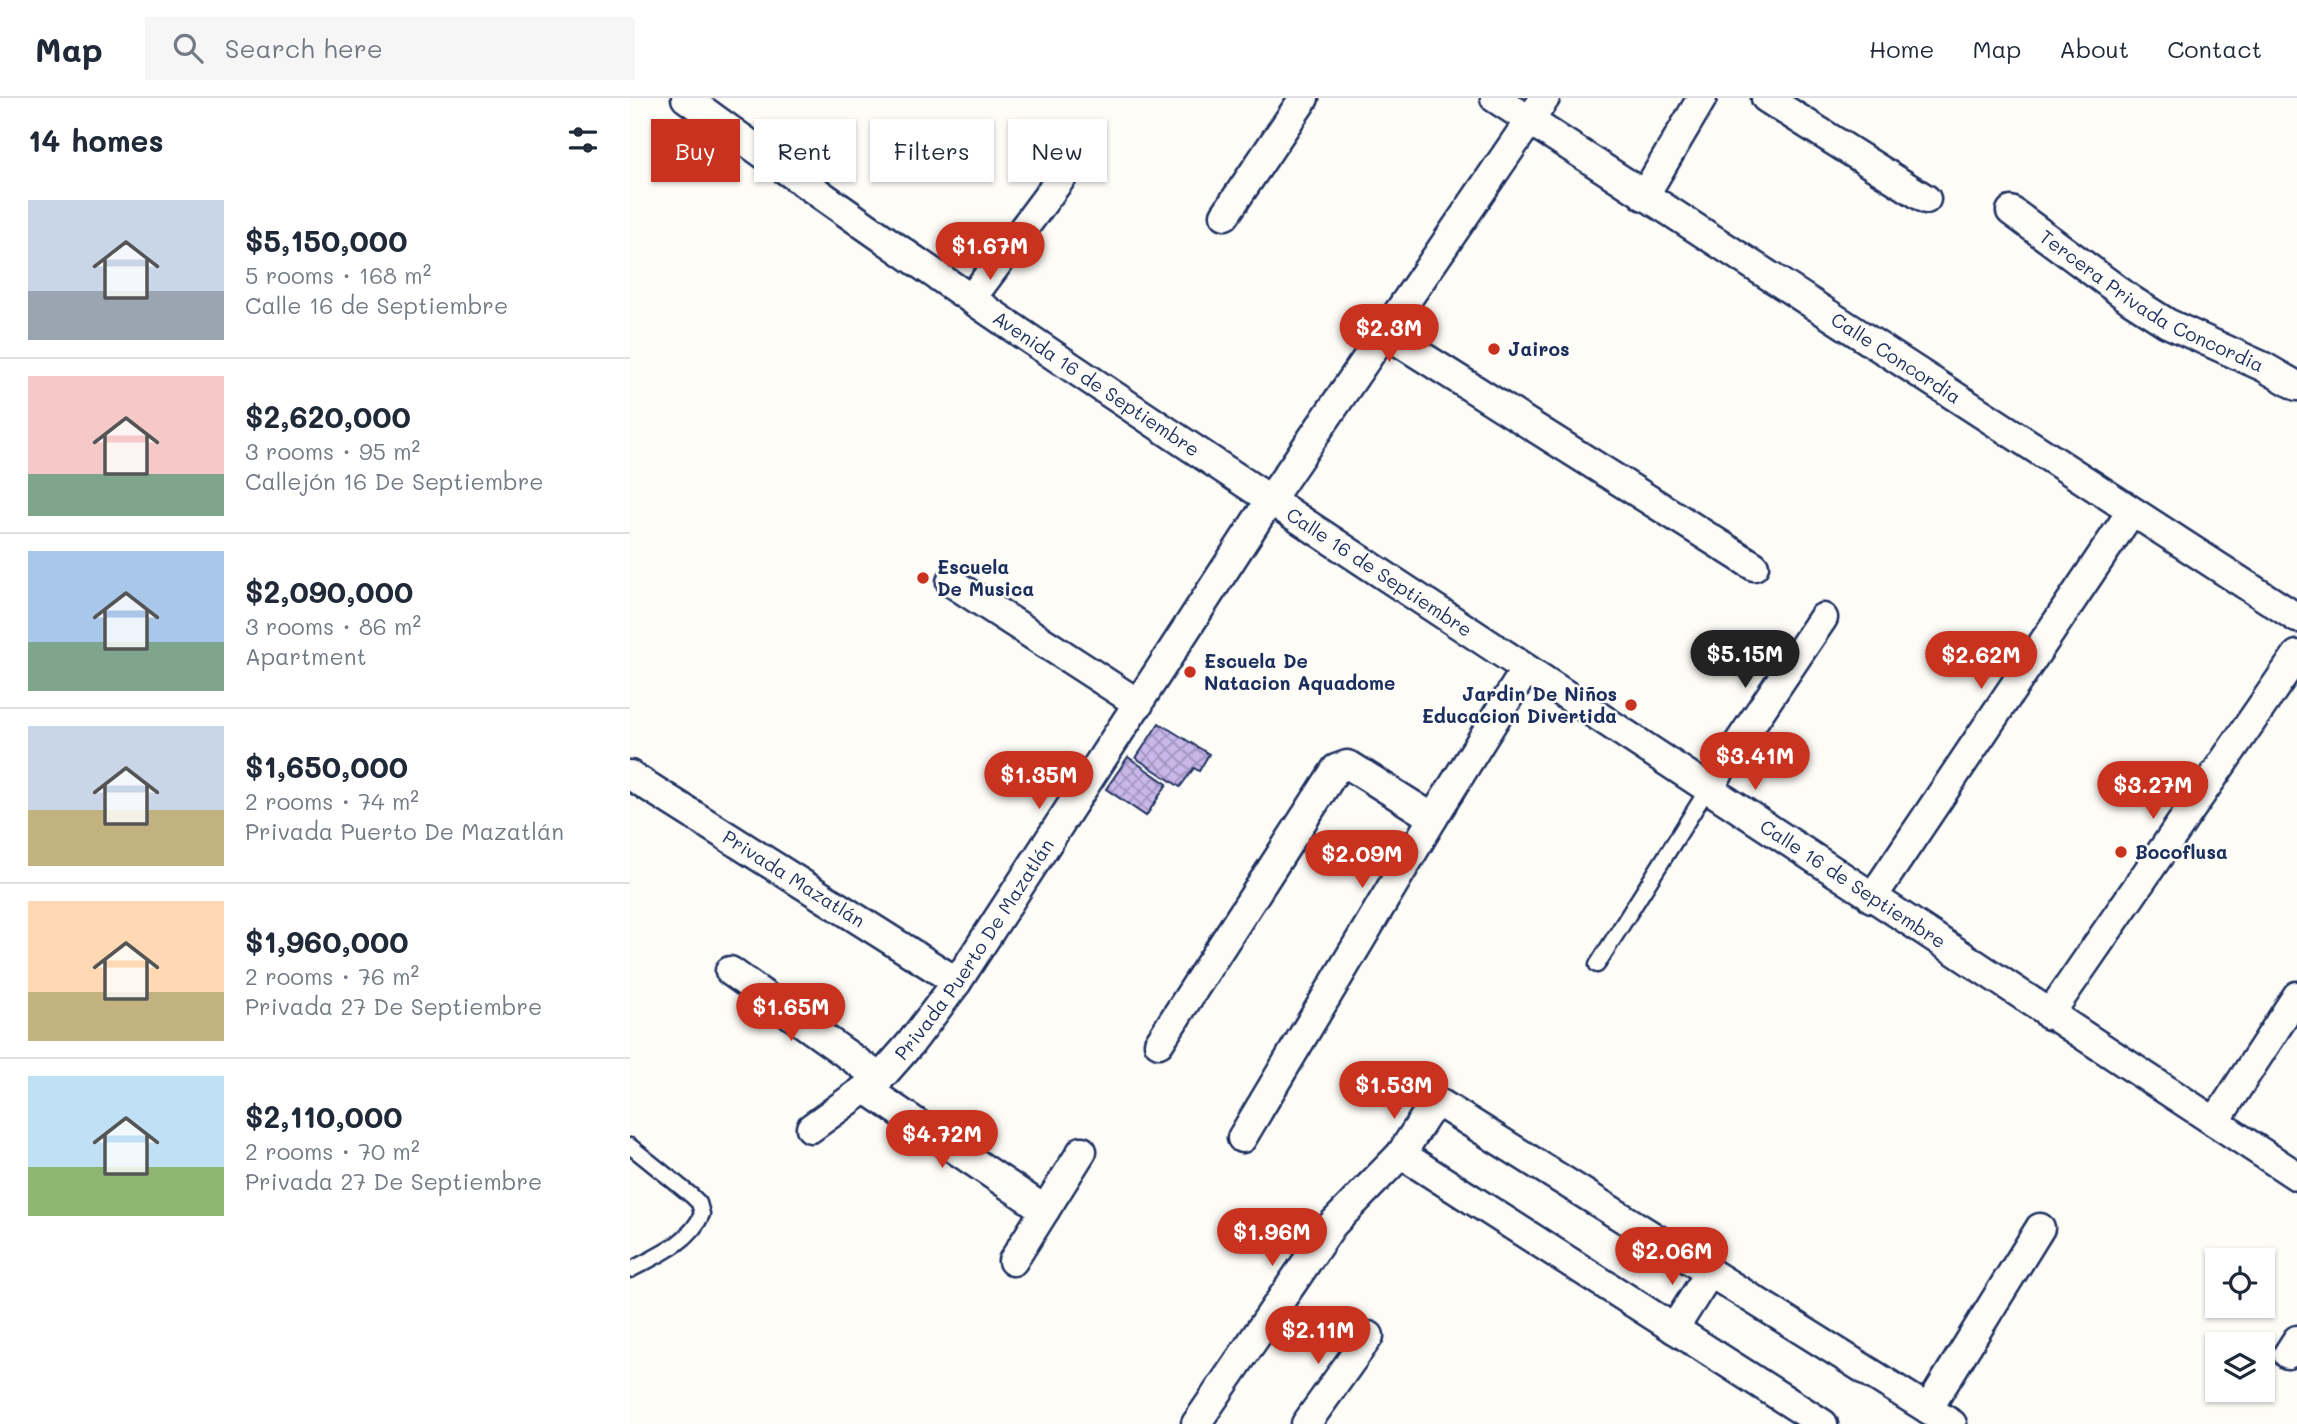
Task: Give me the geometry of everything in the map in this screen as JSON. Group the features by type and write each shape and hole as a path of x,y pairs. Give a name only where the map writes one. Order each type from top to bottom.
{"street":[{"name":"Avenida 16 de Septiembre","path":"686,98 794,177 971,299 1270,500"},
{"path":"1225,215 1304,98"},
{"name":"Calle Concordia","path":"1495,98 1537,109 1644,196 2297,618"},
{"path":"1644,196 1702,98"},
{"path":"1766,98 1926,199"},
{"name":"Privada Puerto De Mazatlán","path":"811,1128 873,1083 910,1044 957,982 1270,500 1537,109"},
{"path":"971,299 1058,182"},
{"name":"Tercera Privada Concordia","path":"2011,211 2167,323 2264,367 2297,386"},
{"path":"1385,333 1754,566"},
{"name":"Calle 16 de Septiembre","path":"1270,500 2297,1176"},
{"path":"1872,898 2132,512"},
{"path":"951,582 1139,704"},
{"path":"1707,790 1823,618"},
{"path":"2049,1015 2297,655"},
{"path":"1242,1138 1433,818 1526,669"},
{"path":"1159,1043 1336,769 1347,765 1352,767 1433,818"},
{"name":"Privada Mazatlán","path":"630,775 957,982"},
{"name":"Privada Puerto De Mazatlán","path":"730,971 873,1083 1045,1210"},
{"path":"2215,1122 2297,996"},
{"path":"1196,1424 1332,1225 1401,1154 1432,1109 1441,1104 1952,1424"},
{"path":"1013,1261 1082,1151"},
{"path":"1401,1154 1823,1424"},
{"path":"1928,1409 2040,1228"},
{"path":"1674,1329 1710,1272"},
{"path":"1306,1424 1369,1336"}],"lane":[{"path":"1597,965 1707,790"},
{"path":"630,1146 692,1196 699,1203 702,1214 696,1227 680,1241 630,1270"}],"building":[{"path":"1159,723 1209,754 1199,771 1194,768 1180,787 1136,758"},
{"path":"1128,757 1167,784 1146,816 1106,789"}],"place":[{"name":"Jairos","path":"1494,349"},
{"name":"Escuela De Musica","path":"923,578"},
{"name":"Escuela De Natacion Aquadome","path":"1190,672"},
{"name":"Jardin De Niños Educacion Divertida","path":"1631,705"},
{"name":"Bocoflusa","path":"2121,852"}]}
